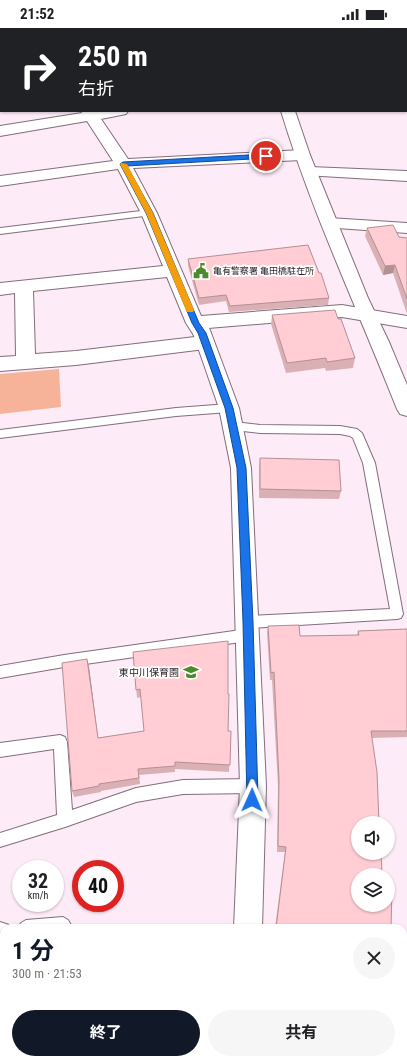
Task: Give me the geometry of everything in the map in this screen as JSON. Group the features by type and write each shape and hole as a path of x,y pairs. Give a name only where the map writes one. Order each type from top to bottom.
{"street":[{"path":"0,131 90,113 106,112"},
{"path":"288,112 302,155 366,314 380,342 407,409"},
{"path":"90,113 123,164 149,213 201,333 231,417 242,468 252,786 248,924"},
{"path":"0,181 123,164 302,155"},
{"path":"310,172 407,176"},
{"path":"330,223 407,228"},
{"path":"0,289 174,271"},
{"path":"24,287 26,362"},
{"path":"0,364 76,358 201,333 342,311 407,322"}],"lane":[{"path":"0,231 149,213"},
{"path":"0,434 176,412 231,417 260,429 340,430 352,432 358,436 369,463 397,614 248,628 0,672"},
{"path":"0,750 60,742 65,820"},
{"path":"0,840 65,820 136,795 184,787 252,786"}],"shaded area":[{"path":"59,369 61,407 0,414 0,374"}],"building":[{"path":"393,225 399,237 407,238 407,299 395,265 385,266 367,228"},
{"path":"308,245 319,273 321,273 329,298 230,306 226,295 199,298 188,259"},
{"path":"335,310 338,319 341,319 355,358 327,362 326,358 287,363 272,315"},
{"path":"260,458 339,460 341,491 260,489"},
{"path":"299,625 300,636 359,635 358,631 407,629 407,731 371,731 377,772 379,816 351,816 351,860 381,860 382,868 351,868 351,912 391,912 391,924 276,924 286,847 278,846 279,780 274,672 271,673 268,626"},
{"path":"228,641 228,731 231,731 230,765 175,762 175,766 138,769 139,778 99,784 99,786 72,791 62,663 87,659 98,738 144,731 140,689 136,690 133,652"}],"slow traffic":[{"path":"123,164 149,213 166,250 190,310"}],"place":[{"name":"亀有警察署 亀田橋駐在所","path":"201,271"},
{"name":"東中川保育園","path":"191,672"}],"route":[{"path":"252,800 248,622 242,468 234,426 202,333 195,323 166,250 149,213 123,164 266,156"}]}
